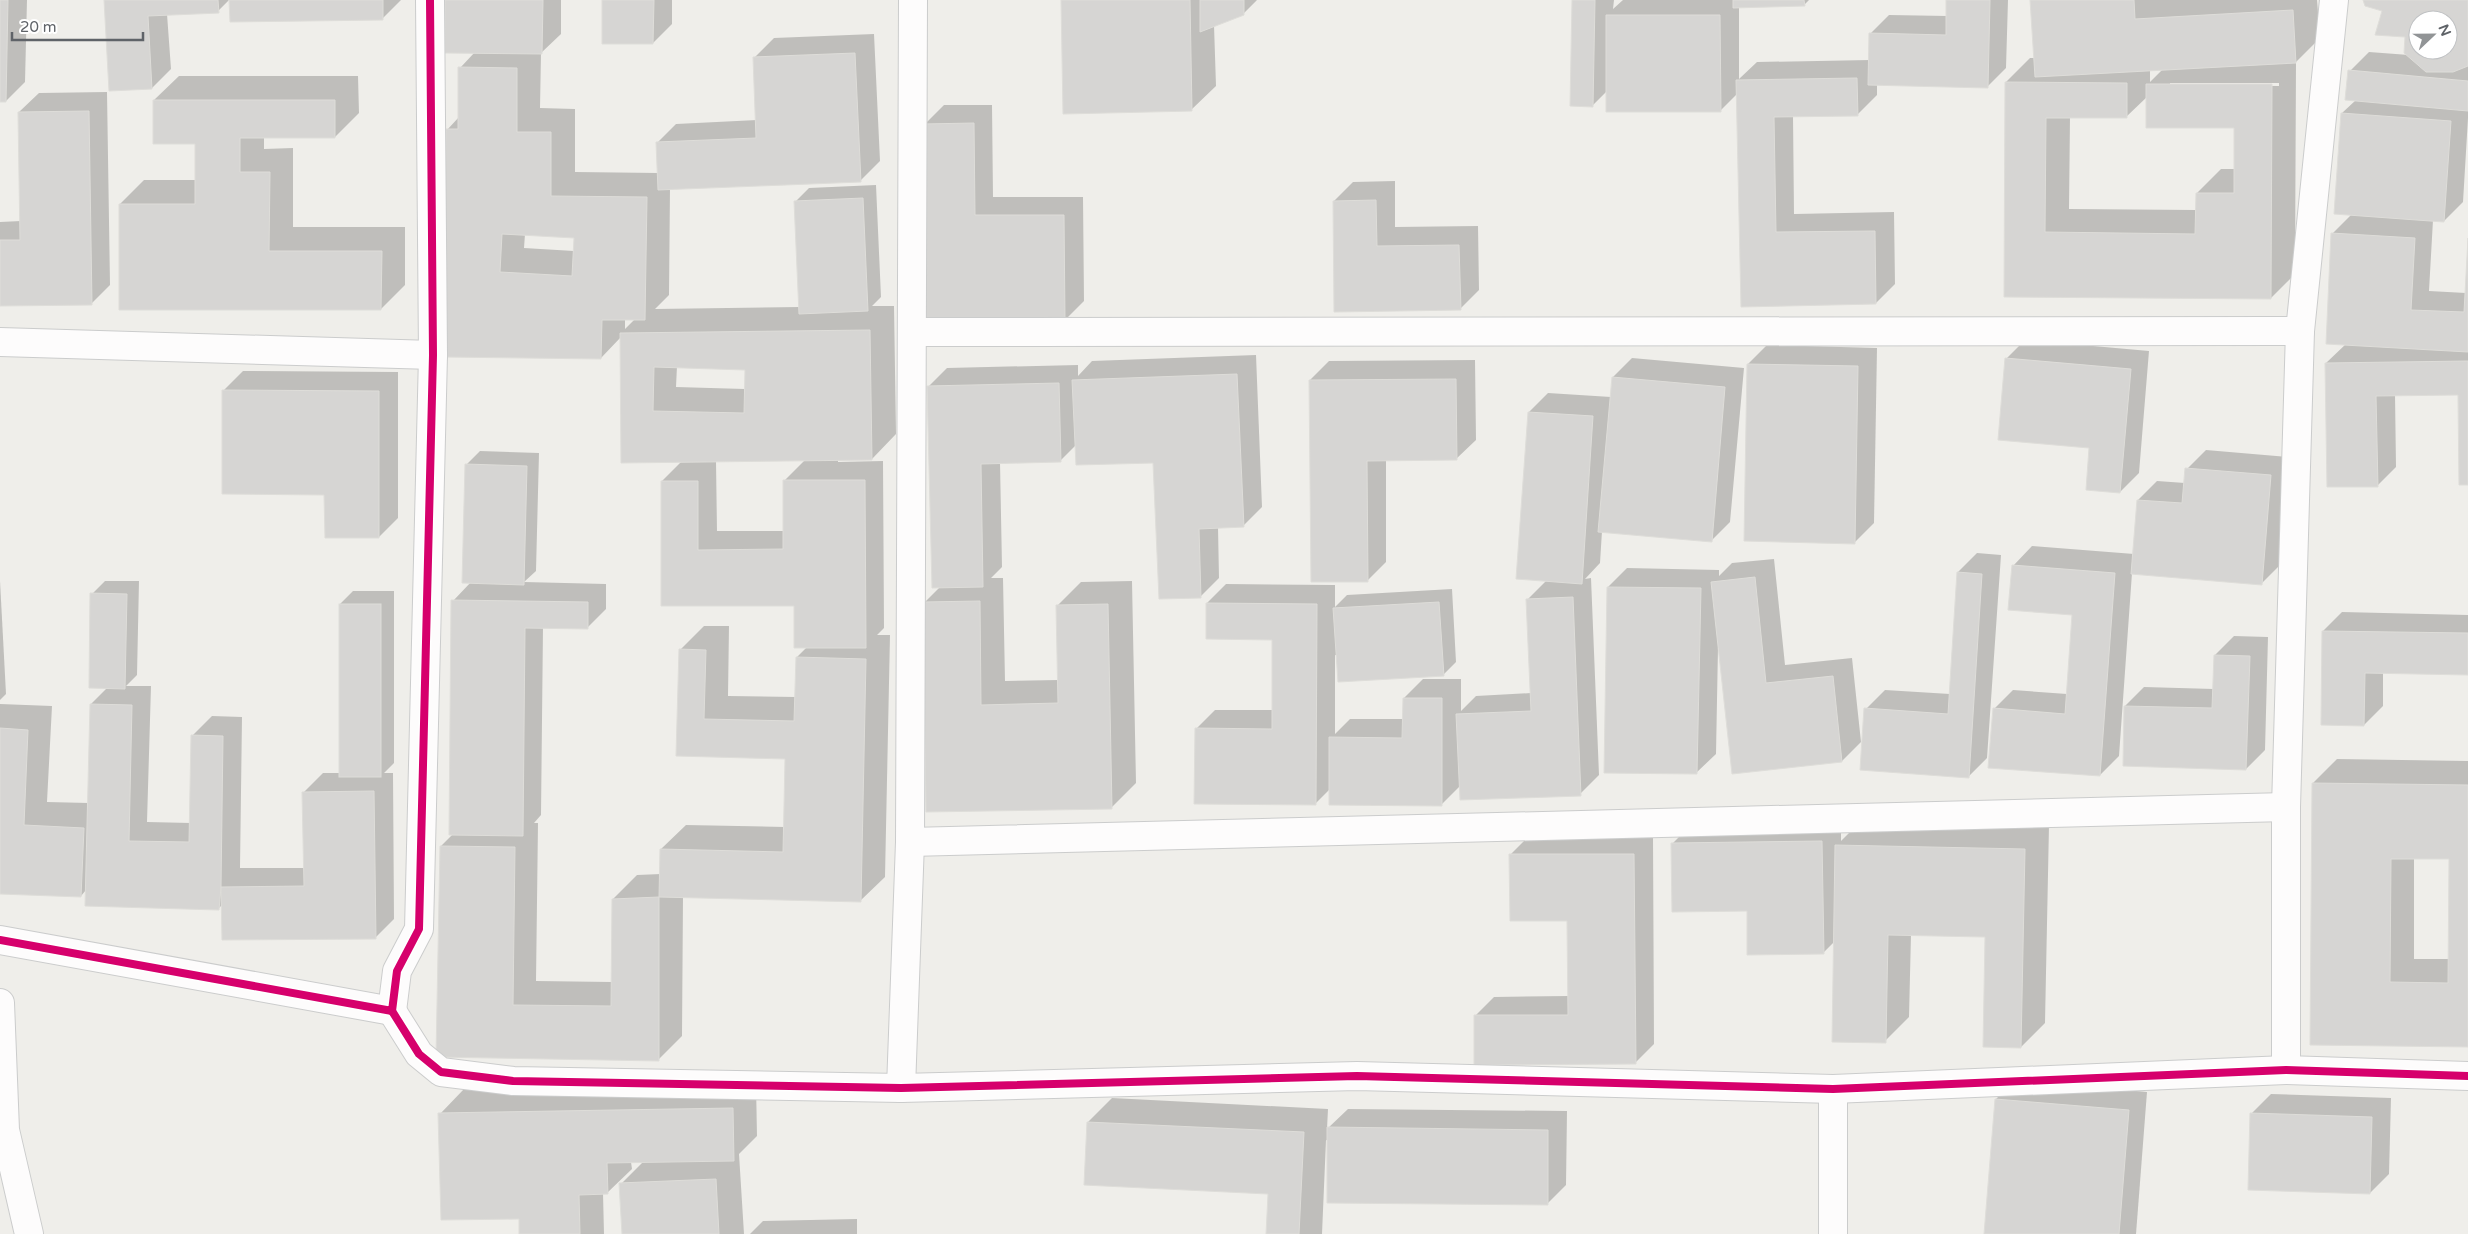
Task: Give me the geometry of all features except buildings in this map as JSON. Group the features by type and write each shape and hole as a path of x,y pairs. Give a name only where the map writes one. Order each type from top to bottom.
{"street":[{"path":"430,0 433,355 419,929 397,971 392,1011 420,1054 441,1072 514,1081 901,1088 1357,1076 1833,1089 2286,1070 2468,1076"},
{"path":"901,1088 910,842 913,0"},
{"path":"2286,1070 2286,807 2300,331 2334,0"},
{"path":"912,332 2300,331"},
{"path":"0,342 433,355"},
{"path":"910,842 2286,807"},
{"path":"0,940 392,1011"},
{"path":"0,1003 5,1130 29,1234"},
{"path":"1833,1089 1833,1234"}],"cycle path":[{"path":"0,940 392,1011 397,971 419,929 433,355 430,0"},
{"path":"392,1011 419,1054 441,1072 513,1081 901,1088 1357,1076 1833,1089 2286,1070 2468,1076"}]}
